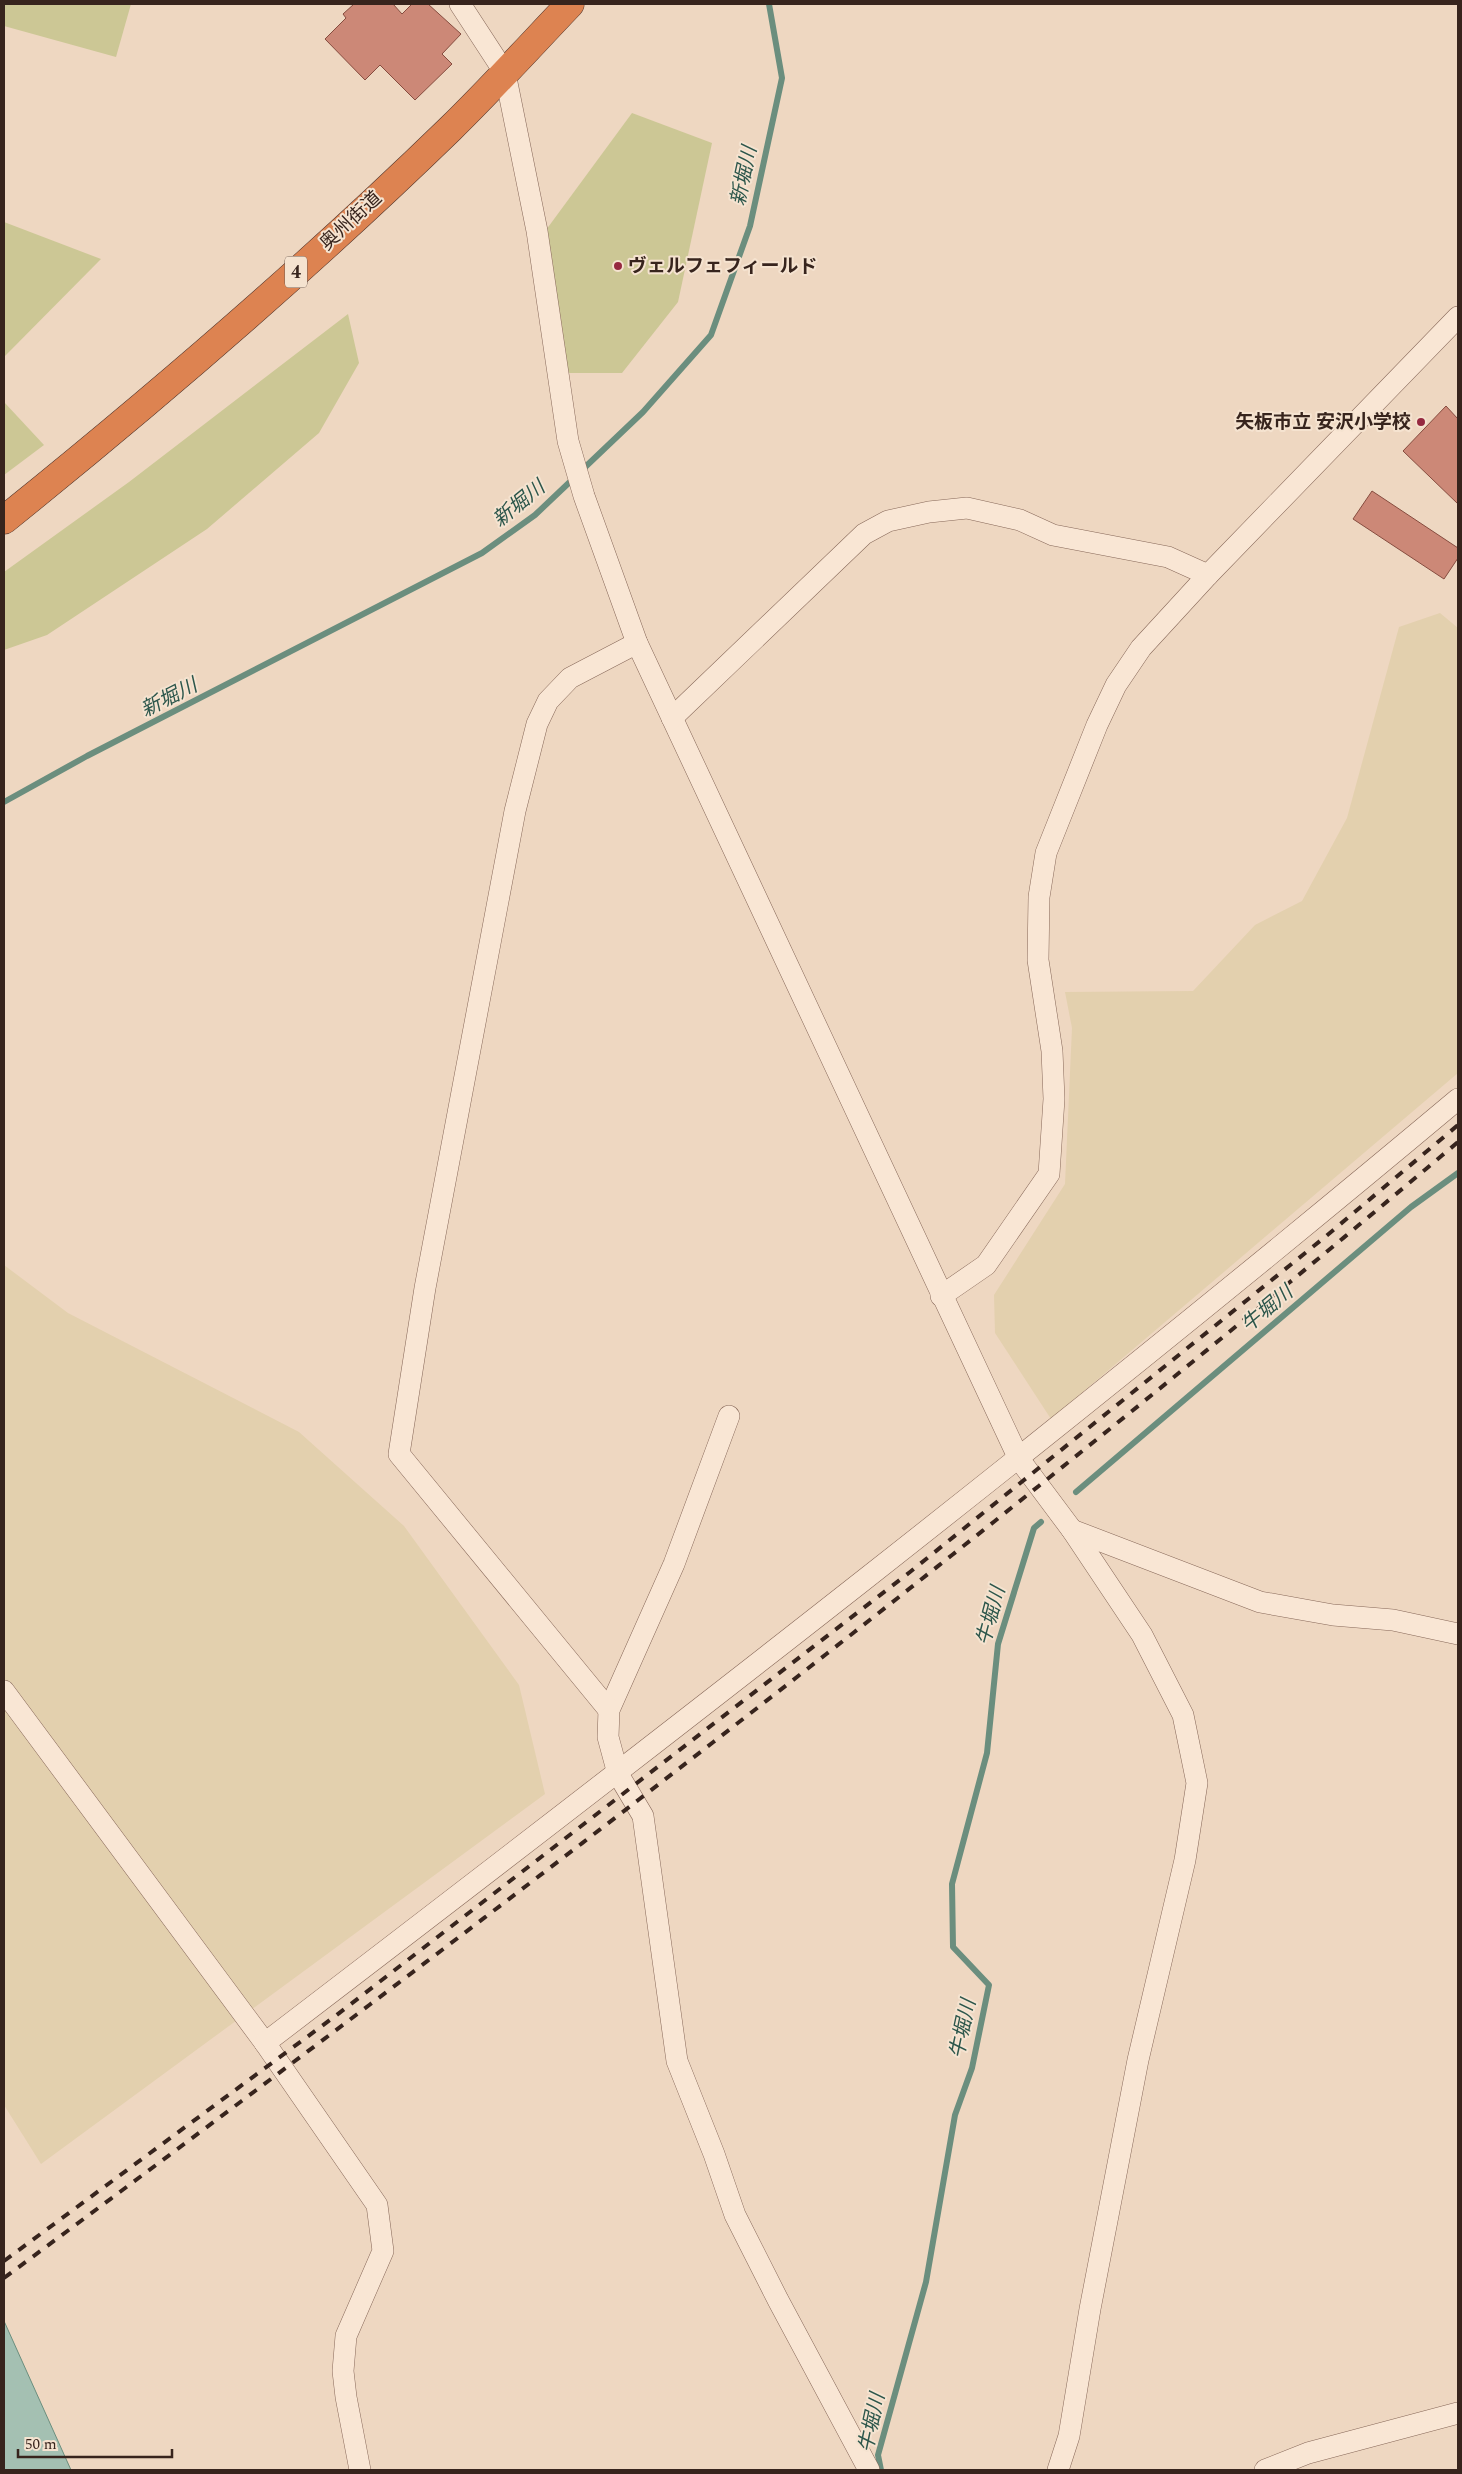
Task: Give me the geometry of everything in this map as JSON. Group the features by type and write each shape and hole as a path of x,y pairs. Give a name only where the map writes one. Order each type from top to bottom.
{"highway":[{"name":"奥州街道","path":"4,520 129,418 256,308 429,149 505,73 570,4"}],"street":[{"path":"460,4 505,73 537,231 568,441 584,496 637,643 941,1296 1019,1459 1072,1530 1142,1635 1183,1715 1197,1783 1185,1860 1138,2060 1090,2309 1069,2436 1058,2470"},
{"path":"941,1296 986,1265 1049,1174 1054,1098 1052,1050 1038,960 1039,896 1046,853 1097,725 1116,685 1141,648 1208,575 1458,317"},
{"path":"672,718 864,534 888,521 928,512 967,508 1020,520 1053,535 1168,557 1208,575"},
{"path":"609,1710 398,1454 424,1288 515,811 537,724 548,701 570,678 637,643"},
{"path":"265,2043 618,1774 1019,1459 1458,1099"},
{"path":"729,1416 674,1564 609,1710 608,1737 618,1774 643,1816 677,2061 714,2154 735,2215 869,2470"},
{"path":"1072,1530 1260,1602 1333,1615 1393,1620 1458,1634"},
{"path":"4,1691 265,2043 377,2205 383,2251 346,2336 343,2371 360,2470"},
{"path":"1265,2470 1308,2453 1458,2413"}],"shaded area":[{"path":"4,4 131,4 116,57 4,26"},
{"name":"ヴェルフェフィールド","path":"632,113 712,143 678,302 622,373 566,373 546,230"},
{"path":"4,222 101,259 4,357"},
{"path":"348,314 359,363 319,433 207,529 47,635 4,650 4,572 129,482"},
{"path":"4,402 44,445 4,475"},
{"path":"1440,613 1458,628 1458,1073 1051,1419 995,1333 994,1295 1065,1184 1072,1028 1065,992 1193,991 1255,925 1302,901 1347,818 1399,627"},
{"path":"4,1265 68,1313 299,1432 404,1526 519,1685 545,1794 41,2164 4,2105"},
{"path":"4,2321 13,2341 71,2470 4,2470"}],"building":[{"path":"354,4 393,4 402,14 412,4 428,4 461,34 442,54 452,64 415,100 380,65 365,80 325,39 346,18 343,14"},
{"path":"1446,406 1458,419 1458,504 1403,451"},
{"path":"1372,491 1458,548 1458,558 1444,579 1353,519"}],"waterway":[{"name":"新堀川","path":"581,471 643,412 711,335 750,226 782,78 769,4"},
{"name":"新堀川","path":"4,802 87,756 482,553 535,515 574,478"},
{"name":"牛堀川","path":"1076,1492 1411,1207 1458,1173"},
{"name":"牛堀川","path":"881,2470 878,2455 926,2282 955,2115 972,2068 989,1985 953,1947 952,1884 987,1753 998,1644 1034,1528 1041,1522"}],"railway":[{"path":"4,2261 334,2017 910,1572 1325,1237 1458,1125"},
{"path":"4,2278 373,2002 740,1722 1102,1436 1458,1142"}],"place":[{"name":"ヴェルフェフィールド","path":"618,266"},
{"name":"矢板市立 安沢小学校","path":"1421,422"}]}
